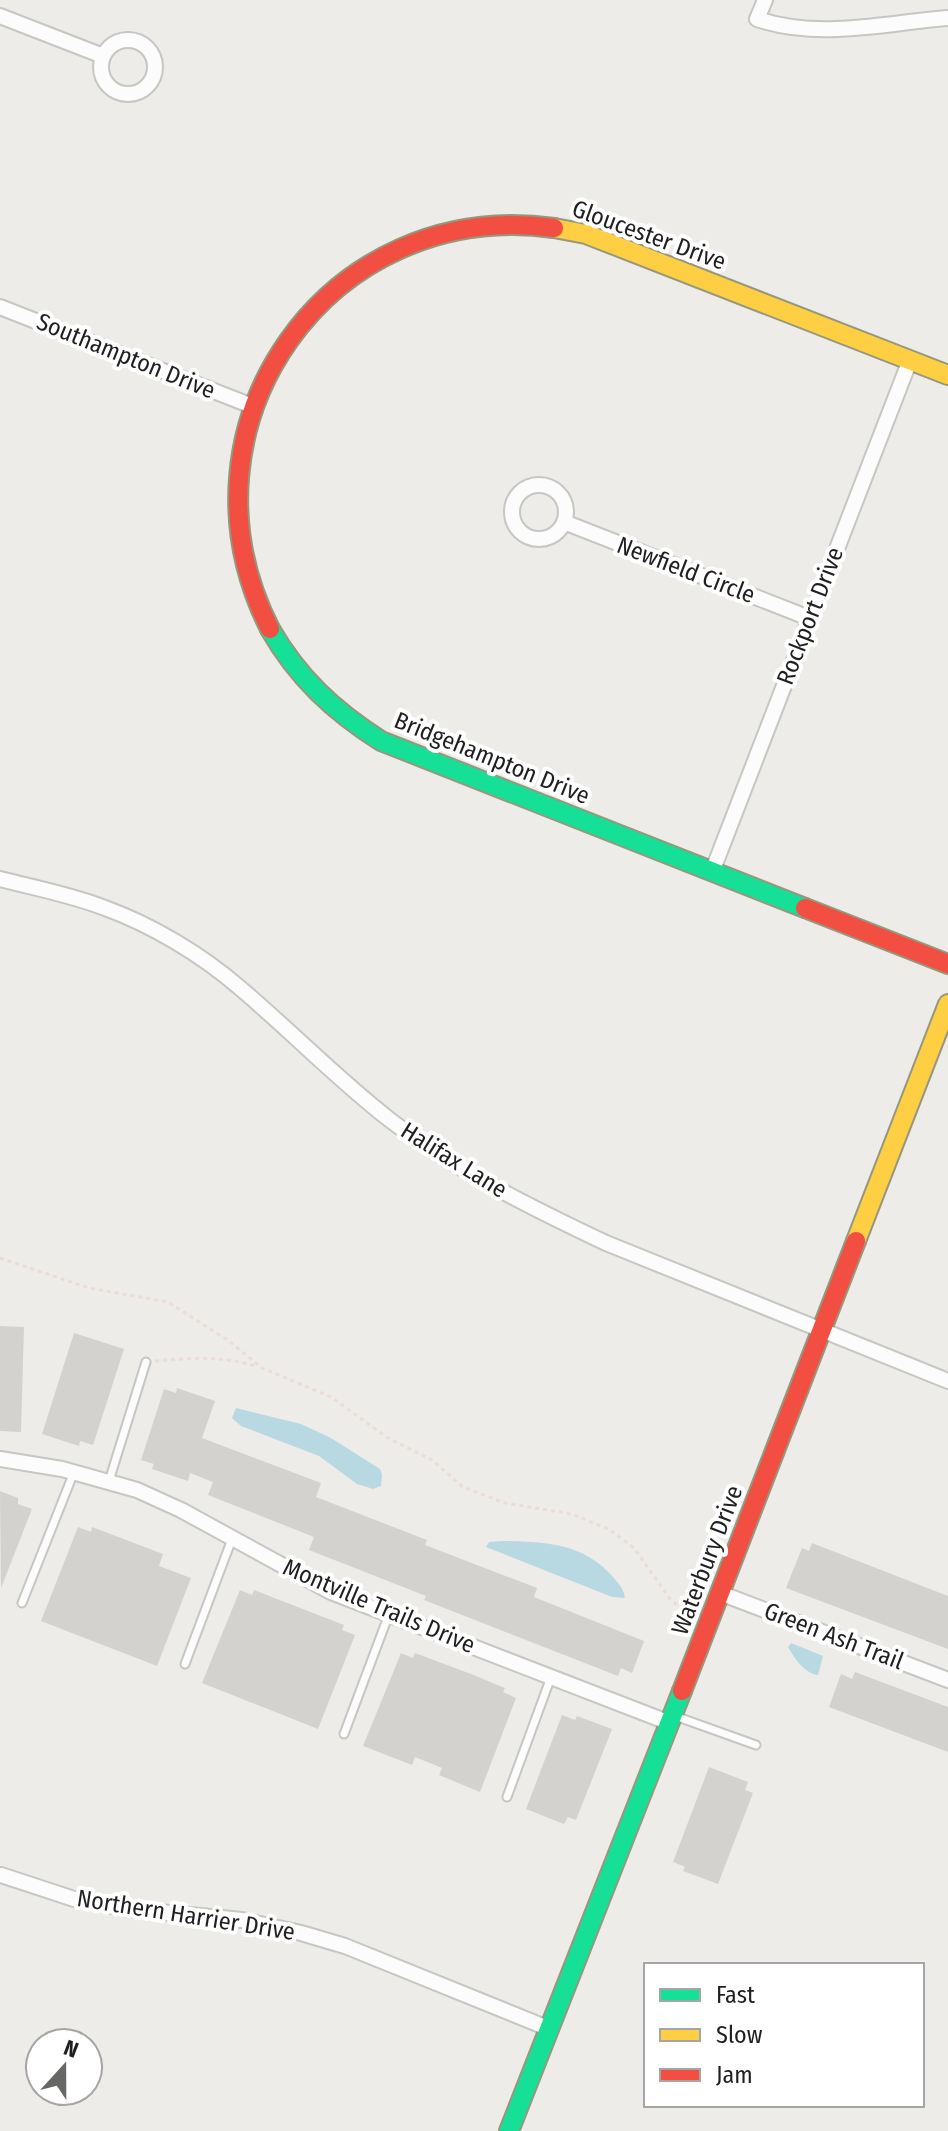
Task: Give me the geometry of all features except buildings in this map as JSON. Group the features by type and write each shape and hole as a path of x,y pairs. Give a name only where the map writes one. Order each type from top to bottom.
{"street":[{"path":"765,0 757,19 778,26 864,29 948,18"},
{"path":"0,16 103,56"},
{"name":"Gloucester Drive","path":"252,406 282,346 329,292 366,266 416,241 448,231 486,225 553,227 586,234 948,375"},
{"name":"Southampton Drive","path":"0,307 252,406"},
{"name":"Rockport Drive","path":"712,872 910,360"},
{"name":"Bridgehampton Drive","path":"252,406 239,459 236,493 237,527 243,560 254,596 283,652 327,703 381,741 948,964"},
{"name":"Newfield Circle","path":"564,522 809,618"},
{"name":"Halifax Lane","path":"0,879 106,908 161,935 200,959 239,987 328,1070 392,1122 510,1195 606,1243 948,1381"},
{"name":"Waterbury Drive","path":"509,2131 948,1004"},
{"name":"Montville Trails Drive","path":"0,1459 109,1481 171,1505 331,1592 551,1677 672,1719"},
{"name":"Green Ash Trail","path":"720,1593 948,1680"},
{"name":"Northern Harrier Drive","path":"1,1875 74,1899 128,1909 242,1920 301,1933 345,1946 550,2029"}],"lane":[{"path":"109,1481 146,1362"},
{"path":"22,1603 74,1472"},
{"path":"185,1664 232,1539"},
{"path":"344,1734 389,1614"},
{"path":"507,1797 551,1677"},
{"path":"672,1719 756,1745"}],"path":[{"path":"0,1258 89,1288 168,1302 229,1341 262,1368"},
{"path":"146,1362 200,1357 233,1359 331,1397 388,1438 432,1460 463,1487 505,1503 572,1514 620,1535 634,1548 670,1599 707,1627"}],"water":[{"path":"236,1408 301,1424 331,1438 380,1469 381,1486 373,1489 357,1484 319,1456 241,1426 232,1418"},
{"path":"489,1542 549,1544 589,1557 613,1577 625,1598 612,1597 486,1547"},
{"path":"791,1643 823,1656 818,1675 804,1669 788,1647"}],"traffic: fast":[{"path":"270,629 318,692 381,741 805,908"},
{"path":"509,2131 682,1691"}],"traffic: slow":[{"path":"554,228 586,234 948,375"},
{"path":"856,1241 948,1004"}],"traffic: jam":[{"path":"270,629 243,552 239,476 255,405 289,341 338,288 400,249 473,228 554,228"},
{"path":"805,908 948,964"},
{"path":"682,1691 856,1241"}]}
